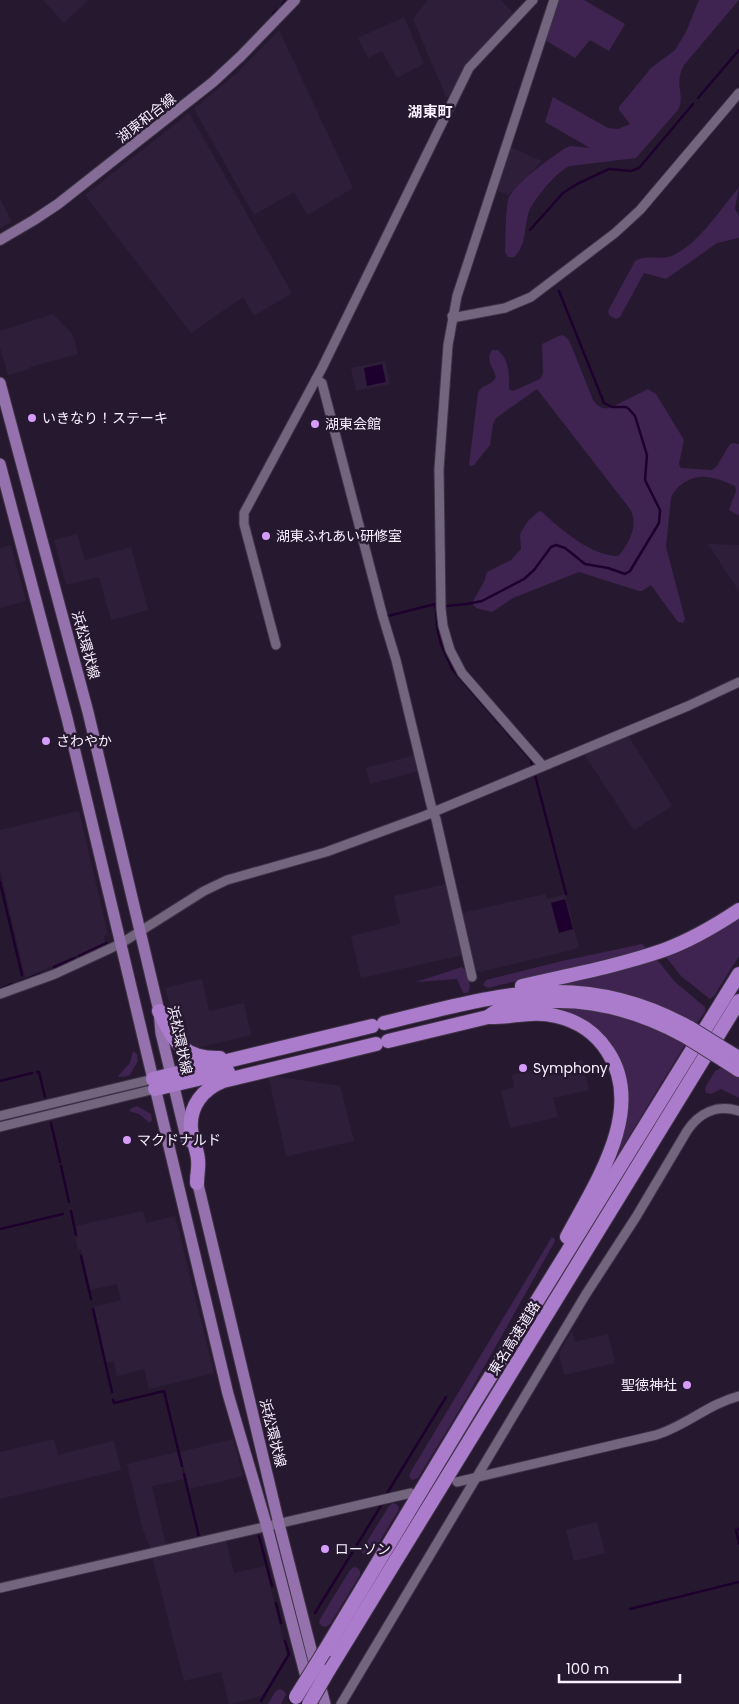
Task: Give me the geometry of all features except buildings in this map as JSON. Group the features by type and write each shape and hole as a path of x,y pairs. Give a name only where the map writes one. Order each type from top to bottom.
{"highway":[{"path":"484,999 495,993 624,962 664,950 703,932 739,910"},
{"name":"東名高速道路","path":"294,1700 474,1403 739,974"},
{"path":"172,1080 243,1057 484,999 546,991 596,994 644,1006 729,1056 739,1070"},
{"path":"488,1017 498,1008 514,1005 546,1001 578,1002 626,1010 687,1032"},
{"name":"東名高速道路","path":"309,1704 739,1001"},
{"path":"159,1011 174,1040 186,1051 201,1057 243,1057"},
{"path":"197,1183 198,1160 192,1135 191,1120 195,1105 204,1092 223,1081 488,1017 528,1013 568,1019 579,1024 598,1039 612,1058 620,1080 622,1099 617,1134 607,1160 565,1241 474,1403"},
{"path":"640,1164 676,1117 739,1020"},
{"path":"154,1084 295,1055 327,1056"}],"main road":[{"name":"湖東和合線","path":"0,240 58,204 213,82 295,0"},
{"name":"浜松環状線","path":"0,383 88,712 159,1011 161,1033 172,1080 279,1524 325,1704"},
{"path":"0,464 67,718 228,1394 267,1526 312,1704"}],"street":[{"path":"276,645 244,517 316,380 469,68 533,0"},
{"path":"543,766 462,673 450,650 443,626 440,599 439,470 448,345 452,316 462,276 554,0"},
{"path":"452,316 457,317 512,306 531,297 549,285 632,218 739,93"},
{"path":"316,380 322,383 396,660 434,812 472,977"},
{"path":"0,994 55,974 120,944 204,891 227,880 326,852 434,812 688,706 739,682"},
{"path":"0,1116 154,1084"},
{"path":"0,1127 154,1084"},
{"path":"341,1704 586,1294 636,1217 689,1128 695,1120 714,1110 724,1108 739,1111"},
{"path":"457,1482 656,1435 678,1427 715,1404 739,1396"},
{"path":"0,1588 411,1493"}],"shaded area":[{"path":"43,0 88,0 64,23"},
{"path":"428,0 501,0 514,14 466,65 449,97 446,97 413,19"},
{"path":"559,0 584,0 625,24 609,51 590,40 575,58 545,40"},
{"path":"699,0 739,0 684,65 679,84 681,99 678,110 636,158 570,166 560,173 548,184 533,204 528,215 521,247 514,257 508,257 505,252 506,216 509,197 513,191 534,171 565,148 571,146 590,148 545,122 553,97 608,128 618,129 630,124 619,110 619,107 651,68 675,50 686,32"},
{"path":"404,17 424,64 397,78 382,51 368,58 358,38"},
{"path":"279,30 353,188 307,215 294,192 254,215 194,109 238,72"},
{"path":"189,113 292,293 254,316 243,297 191,333 85,195"},
{"path":"510,147 542,161 508,195 495,190"},
{"path":"739,187 735,209 739,216 739,238 717,243 666,279 644,273 620,317 616,319 609,315 608,311 635,261 644,258 669,257 683,249 701,234"},
{"path":"0,199 12,222 0,228"},
{"path":"53,314 73,335 78,354 8,375 0,348 0,331"},
{"path":"563,335 569,340 593,400 598,406 610,408 648,389 656,394 684,440 679,464 681,468 712,470 717,466 730,444 739,444 739,516 729,510 736,491 735,486 718,479 703,477 691,479 682,484 671,498 666,547 685,619 683,623 678,622 651,585 639,591 579,572 513,598 492,612 476,608 472,603 484,582 487,572 511,560 521,549 520,534 528,521 539,511 577,541 608,555 618,556 632,534 633,515 630,509 537,389 496,418 493,424 490,445 474,465 469,465 478,393 479,390 492,382 496,377 489,360 492,350 498,350 505,359 508,368 509,389 513,391 540,379 543,373 542,344"},
{"path":"385,361 390,384 356,391 351,368"},
{"path":"382,364 386,382 367,386 364,368"},
{"path":"77,534 85,560 131,547 148,610 111,620 99,577 66,585 54,540"},
{"path":"708,544 739,545 739,591"},
{"path":"11,545 26,601 0,608 0,548"},
{"path":"626,736 629,737 672,806 634,830 584,754"},
{"path":"415,755 419,771 370,784 366,768"},
{"path":"79,811 108,935 104,936 105,943 25,978 0,869 0,830"},
{"path":"447,884 463,955 361,978 351,936 400,924 394,896"},
{"path":"545,894 547,899 565,894 579,948 480,972 474,968 462,913"},
{"path":"565,899 573,929 559,933 551,903"},
{"path":"739,916 739,956 714,996 710,999 681,976 666,957 667,954"},
{"path":"642,944 645,946 643,950 488,988 483,985 486,980"},
{"path":"654,959 659,962 675,982 705,1007 705,1012 697,1023 695,1024 651,1003 623,994 588,987 554,986"},
{"path":"462,967 466,972 469,982 470,988 467,993 463,993 457,979 416,982"},
{"path":"202,979 209,1011 244,1003 251,1035 196,1048 190,1045 177,1029 165,988"},
{"path":"546,1006 594,1009 639,1020 686,1043 614,1161 626,1121 628,1092 618,1055 611,1044 542,1008"},
{"path":"133,1051 137,1054 138,1061 129,1076 118,1076 130,1063"},
{"path":"582,1060 589,1090 553,1098 558,1117 510,1128 501,1091 514,1087 512,1075"},
{"path":"721,1068 739,1078 739,1098 721,1089 711,1094 706,1093 705,1088 715,1071"},
{"path":"268,1075 340,1086 354,1141 286,1155"},
{"path":"137,1106 151,1114 152,1120 150,1123 139,1114 129,1111"},
{"path":"143,1211 146,1223 175,1216 214,1373 149,1389 144,1369 117,1376 114,1361 106,1362 94,1307 121,1300 117,1284 90,1290 81,1249 78,1250 75,1235 77,1235 76,1226"},
{"path":"552,1237 555,1241 466,1399 418,1478 412,1480 409,1476 410,1473"},
{"path":"572,1331 575,1342 608,1334 615,1363 564,1375 559,1353"},
{"path":"54,1439 58,1455 114,1441 121,1470 0,1499 0,1452"},
{"path":"233,1439 243,1476 189,1489 180,1452"},
{"path":"177,1452 184,1479 152,1486 166,1546 153,1549 150,1547 143,1530 127,1464"},
{"path":"393,1503 399,1507 398,1511 372,1554 369,1557 365,1556 362,1552 363,1548 389,1506"},
{"path":"597,1522 605,1553 574,1561 566,1530"},
{"path":"226,1540 234,1573 265,1566 287,1655 262,1696 231,1704 229,1704 221,1672 184,1681 153,1560 155,1557"},
{"path":"354,1567 358,1568 360,1575 330,1624 326,1627 322,1626 319,1623 320,1619 350,1570"},
{"path":"279,1689 283,1690 286,1694 281,1704 268,1704 275,1692"}],"waterway":[{"path":"282,5 286,0"},
{"path":"273,14 277,10"},
{"path":"698,98 739,50"},
{"path":"530,230 563,193 577,184 609,169 631,171 639,168 693,104"},
{"path":"446,606 482,601 524,579 534,570 551,547 556,545 565,548 585,564 608,568 625,574 630,571 659,523 660,510 645,480 647,455 635,416 626,407 612,407 604,403 559,291"},
{"path":"388,616 435,604 435,607"},
{"path":"436,607 437,627 441,644 452,669 531,760 532,766"},
{"path":"535,775 566,894"},
{"path":"0,882 22,975"},
{"path":"79,956 107,943"},
{"path":"54,967 75,958"},
{"path":"20,982 40,974"},
{"path":"0,989 12,984"},
{"path":"37,1072 39,1072 45,1097"},
{"path":"0,1081 32,1073"},
{"path":"51,1123 60,1162"},
{"path":"61,1166 69,1202"},
{"path":"71,1211 76,1235"},
{"path":"0,1229 63,1214"},
{"path":"81,1256 91,1299"},
{"path":"93,1309 112,1392"},
{"path":"113,1400 114,1403 164,1391 182,1466"},
{"path":"386,1495 446,1397"},
{"path":"184,1474 199,1537"},
{"path":"315,1613 382,1504"},
{"path":"739,1529 736,1530 739,1544"},
{"path":"259,1536 272,1586"},
{"path":"630,1609 739,1582"},
{"path":"276,1603 281,1623"},
{"path":"285,1641 289,1654"},
{"path":"261,1701 289,1654"}],"place":[{"name":"いきなり！ステーキ","path":"32,418"},
{"name":"湖東会館","path":"315,424"},
{"name":"湖東ふれあい研修室","path":"266,536"},
{"name":"さわやか","path":"46,741"},
{"name":"Symphony","path":"523,1068"},
{"name":"マクドナルド","path":"127,1140"},
{"name":"聖徳神社","path":"687,1385"},
{"name":"ローソン","path":"325,1549"}],"district":[{"name":"湖東町","path":"430,111"}]}
